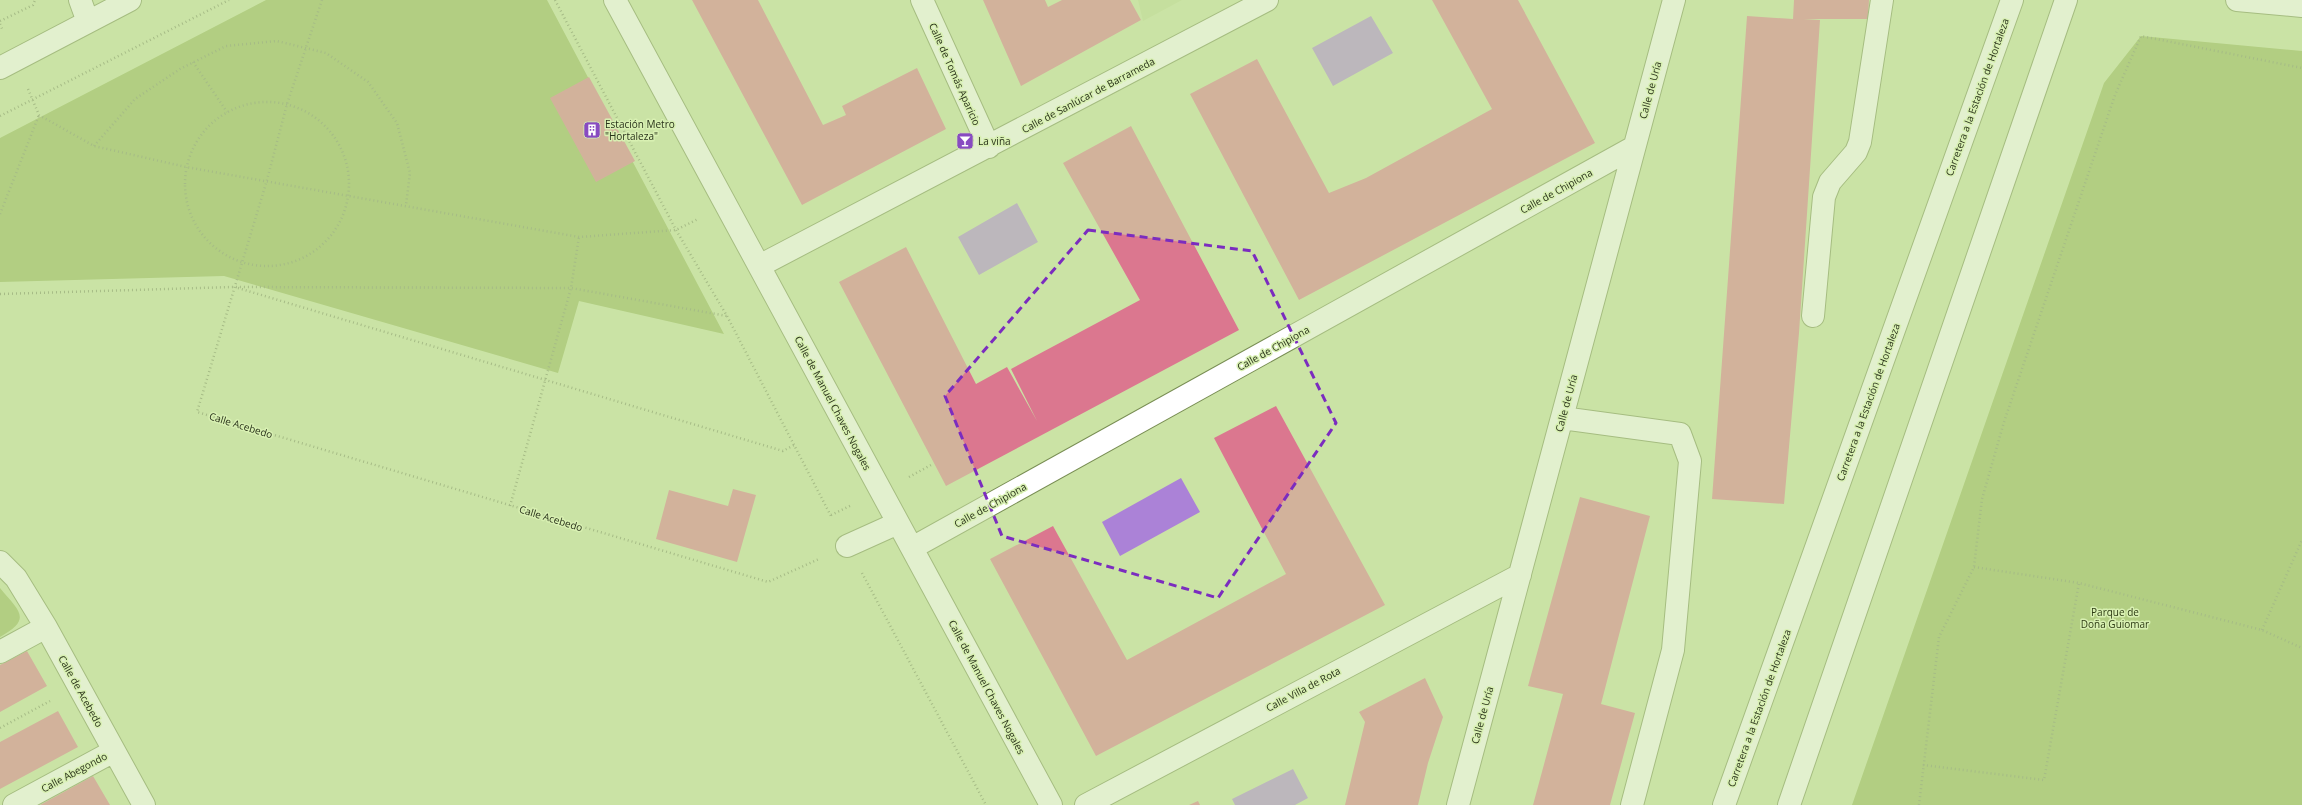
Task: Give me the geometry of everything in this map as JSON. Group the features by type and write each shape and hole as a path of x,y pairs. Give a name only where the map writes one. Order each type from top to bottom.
{"street":[{"path":"80,0 88,22"},
{"path":"8,64 130,0"},
{"name":"Calle de Manuel Chaves Nogales","path":"615,0 1051,805"},
{"name":"Calle de Tomás Aparicio","path":"922,0 989,147"},
{"name":"Calle de Sanlúcar de Barrameda","path":"759,266 989,147 1267,0"},
{"name":"Calle de Uría","path":"1458,805 1674,0"},
{"path":"1813,316 1824,197 1830,182 1856,152 1860,142 1882,0"},
{"name":"Carretera a la Estación de Hortaleza","path":"1724,805 2012,0"},
{"path":"1789,805 2066,0"},
{"path":"2237,0 2302,6"},
{"name":"Calle de Chipiona","path":"912,548 1634,147"},
{"path":"1562,418 1680,434 1690,461 1673,650 1632,805"},
{"path":"848,546 898,523"},
{"name":"Calle de Acebedo","path":"0,562 16,578 46,627 144,805"},
{"name":"Calle Villa de Rota","path":"1086,805 1520,575"},
{"path":"0,652 46,627"},
{"name":"Calle Abegondo","path":"14,805 114,751"}],"path":[{"path":"35,0 33,5 0,23 8,64 32,100 39,115 94,146 186,167 267,180 579,237 676,230 726,205"},
{"path":"0,116 229,0"},
{"path":"233,287 267,180 287,104 307,49 322,0"},
{"path":"554,0 676,230 727,316 794,446 986,805"},
{"path":"1919,805 1939,637 1974,567 1982,499 2004,422 2115,96 2142,36 2302,68"},
{"path":"94,146 135,99 193,62 226,46 277,41 326,53 368,82 397,123 410,172 406,205"},
{"path":"193,62 227,112"},
{"path":"267,102 287,104 309,113 328,128 341,148 348,171 348,195 342,218 329,237 310,253 288,263 265,266 241,262 220,252 203,237 191,217 185,195 186,167 192,148 207,127 227,112 253,103 267,102"},
{"path":"0,214 39,115"},
{"path":"510,506 571,288 579,237"},
{"path":"0,294 233,287 571,288 727,316"},
{"path":"233,287 783,451 794,446"},
{"name":"Calle Acebedo","path":"233,287 197,412 768,582 848,546"},
{"path":"2262,630 2302,540"},
{"path":"1974,567 2078,583 2262,630 2302,648"},
{"path":"1923,765 2044,780 2078,583"},
{"path":"0,728 51,700"}],"highlighted area":[{"path":"1088,230 1252,251 1336,423 1218,598 1002,536 945,396"}],"shaded area":[{"path":"1138,0 1182,0 1143,21"},
{"path":"1371,16 1393,53 1333,86 1312,48"},
{"path":"1017,203 1038,242 979,275 958,237"},
{"path":"1181,478 1200,512 1120,556 1102,522"},
{"path":"1293,769 1308,798 1295,805 1235,805 1232,799"}],"green space":[{"path":"266,0 547,0 724,334 579,301 558,373 224,276 0,282 0,138"},
{"name":"Parque de Doña Guiomar","path":"2141,36 2302,51 2302,805 1852,805 2104,83"},
{"path":"0,588 17,609 20,614 20,620 10,631 0,637"}],"building":[{"path":"692,0 758,0 823,125 846,115 842,106 917,68 946,129 802,205"},
{"path":"983,0 1045,0 1048,7 1062,0 1130,0 1141,20 1021,86"},
{"path":"1432,0 1518,0 1595,143 1299,300 1190,94 1257,59 1329,193 1366,178 1492,109"},
{"path":"1794,0 1869,0 1868,19 1804,19 1820,20 1799,333 1784,504 1712,499 1747,16 1793,19"},
{"name":"Estación Metro \"Hortaleza\"","path":"589,77 635,161 596,182 550,98"},
{"path":"1131,126 1239,330 946,486 839,282 906,247 976,384 1007,367 1037,421 1011,369 1140,300 1063,163"},
{"path":"1276,406 1385,605 1096,756 990,559 1053,526 1127,660 1286,574 1214,438"},
{"path":"733,489 756,495 737,562 656,539 669,490 728,506"},
{"path":"1580,497 1650,516 1601,704 1635,713 1610,805 1533,805 1563,694 1528,686"},
{"path":"27,651 47,686 0,712 0,665"},
{"path":"1425,678 1443,717 1428,763 1418,805 1345,805 1365,722 1359,712"},
{"path":"58,711 78,747 0,789 0,742"},
{"path":"93,776 110,805 40,805"},
{"path":"1198,801 1200,805 1189,805"}],"place":[{"name":"Estación Metro \"Hortaleza\"","path":"592,130"},
{"name":"La viña","path":"965,141"}]}
